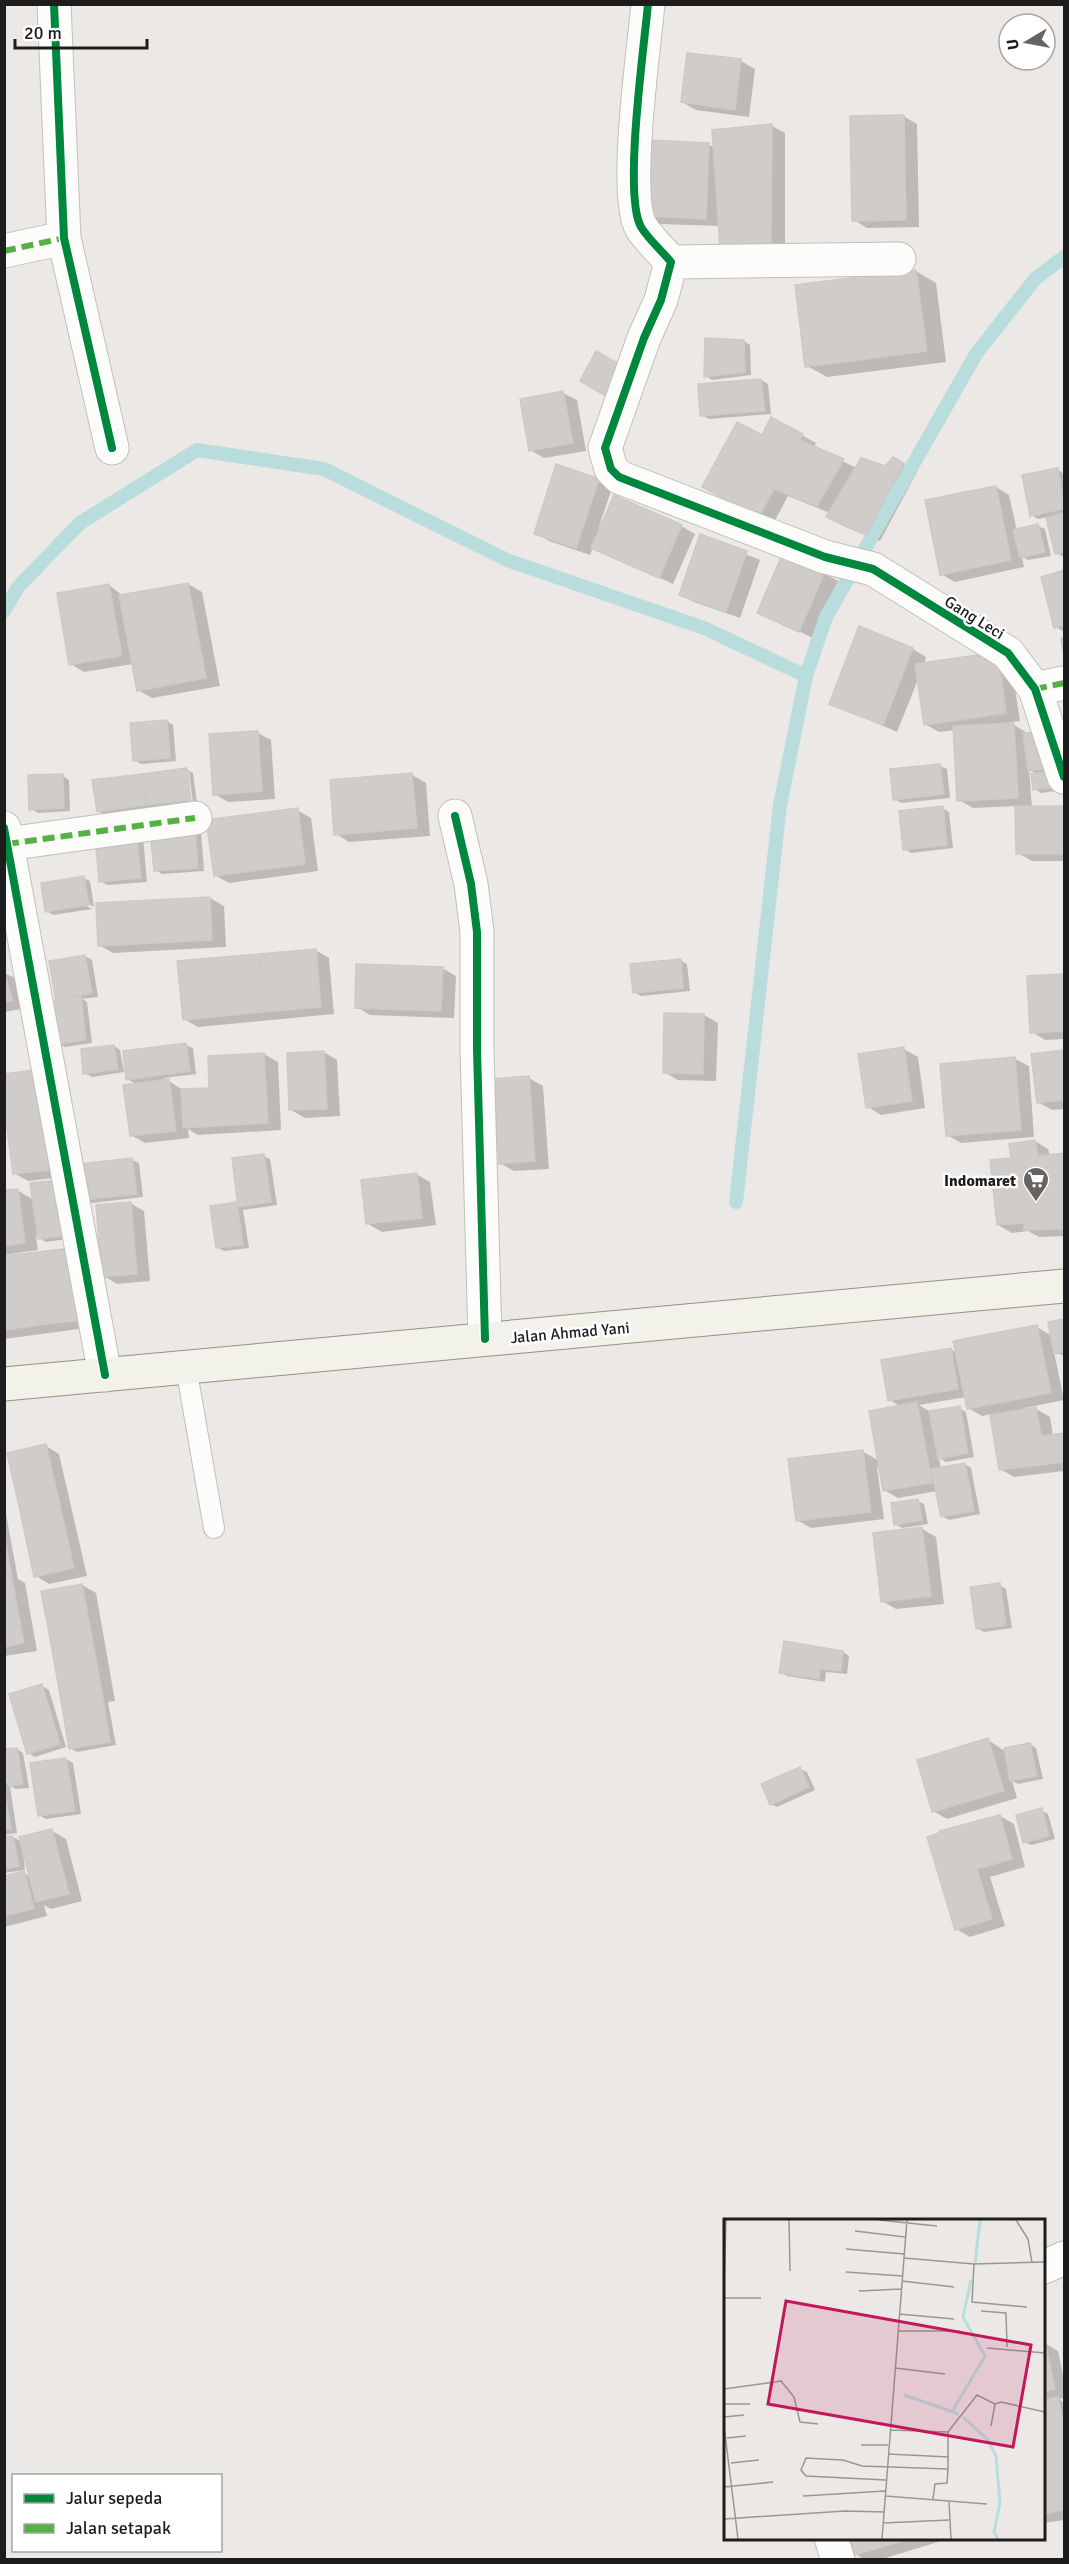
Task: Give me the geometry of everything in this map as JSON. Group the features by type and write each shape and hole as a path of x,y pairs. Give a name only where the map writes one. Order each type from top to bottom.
{"main road":[{"name":"Jalan Ahmad Yani","path":"4,1384 1065,1286"}],"street":[{"path":"54,4 64,238 112,448"},
{"path":"648,4 637,123 634,202 641,227 671,262 899,259"},
{"path":"4,251 64,238"},
{"name":"Gang Leci","path":"671,262 662,300 644,338 605,448 611,469 619,477 825,556 873,569 1008,653 1050,686 1065,777"},
{"path":"454,816 471,884 477,932 477,1050 485,1339"},
{"path":"105,1375 6,836 195,818"},
{"path":"1045,2267 1065,2258"},
{"path":"832,2540 838,2559"}],"lane":[{"path":"186,1367 214,1528"}],"building":[{"path":"687,53 741,59 735,110 681,102"},
{"path":"904,115 906,220 852,221 850,116"},
{"path":"772,124 771,250 720,247 712,130"},
{"path":"648,140 709,143 706,219 645,216"},
{"path":"916,270 927,351 805,367 795,285"},
{"path":"705,338 744,340 745,372 704,377"},
{"path":"596,351 626,368 609,398 580,381"},
{"path":"761,379 765,411 700,416 698,384"},
{"path":"563,391 573,443 529,451 520,399"},
{"path":"771,417 803,434 759,517 702,487 737,422 762,435"},
{"path":"800,440 844,459 817,506 774,489"},
{"path":"893,457 904,463 866,535 826,517 861,458 885,466"},
{"path":"556,464 599,479 576,548 534,534"},
{"path":"1058,468 1064,509 1030,516 1022,475"},
{"path":"996,486 1011,560 940,575 925,500"},
{"path":"614,495 682,525 659,578 591,548"},
{"path":"1064,513 1064,552 1055,554 1046,518"},
{"path":"1038,524 1045,552 1020,558 1013,530"},
{"path":"700,534 747,551 726,612 679,595"},
{"path":"783,553 825,572 799,632 757,613"},
{"path":"1064,570 1064,625 1054,628 1041,577"},
{"path":"188,583 206,678 137,691 119,595"},
{"path":"109,584 122,656 69,665 57,593"},
{"path":"859,626 913,648 883,725 829,704"},
{"path":"1064,637 1064,656 1061,638"},
{"path":"998,652 1006,713 924,725 915,664"},
{"path":"167,720 170,758 133,761 130,723"},
{"path":"1014,723 1018,798 957,801 953,726"},
{"path":"258,731 262,791 213,795 209,734"},
{"path":"1046,731 1049,768 1028,771 1023,733"},
{"path":"940,764 944,794 893,800 890,769"},
{"path":"187,768 191,800 146,805 142,774"},
{"path":"1054,771 1056,787 1033,790 1031,774"},
{"path":"412,773 417,828 334,835 330,780"},
{"path":"63,774 64,808 29,810 28,775"},
{"path":"142,774 146,805 97,812 92,780"},
{"path":"943,806 947,845 903,850 899,811"},
{"path":"1015,806 1064,806 1064,854 1016,854"},
{"path":"298,808 305,864 214,876 206,820"},
{"path":"195,827 198,868 154,871 150,830"},
{"path":"136,832 141,878 99,882 95,836"},
{"path":"84,876 89,905 45,912 41,883"},
{"path":"210,897 212,940 98,946 96,903"},
{"path":"316,949 321,1007 264,1012 259,954"},
{"path":"259,954 264,1012 183,1020 177,961"},
{"path":"85,955 92,993 56,1000 49,961"},
{"path":"681,959 683,988 633,993 630,964"},
{"path":"356,964 443,967 441,1011 355,1008"},
{"path":"4,971 13,1001 4,1002"},
{"path":"1064,974 1064,1031 1030,1033 1027,976"},
{"path":"81,997 86,1040 57,1044 52,1000"},
{"path":"664,1013 704,1014 703,1074 663,1073"},
{"path":"186,1043 190,1071 126,1080 123,1051"},
{"path":"114,1045 118,1069 83,1074 81,1049"},
{"path":"904,1047 912,1101 866,1108 858,1054"},
{"path":"1064,1050 1064,1100 1037,1103 1031,1054"},
{"path":"324,1051 327,1109 289,1110 287,1053"},
{"path":"264,1053 268,1123 183,1128 181,1089 209,1088 208,1056"},
{"path":"1015,1057 1021,1130 946,1136 940,1064"},
{"path":"36,1070 49,1170 13,1174 4,1106 4,1074"},
{"path":"529,1076 535,1161 499,1164 493,1079"},
{"path":"169,1079 176,1131 130,1136 123,1085"},
{"path":"1035,1140 1038,1156 1064,1153 1064,1229 1024,1230 1024,1223 997,1225 990,1160 1011,1158 1009,1144"},
{"path":"264,1154 271,1202 238,1207 232,1158"},
{"path":"132,1158 137,1194 84,1200 80,1164"},
{"path":"417,1173 422,1218 366,1224 361,1180"},
{"path":"61,1180 69,1235 38,1239 30,1183"},
{"path":"18,1189 25,1243 4,1246 4,1190"},
{"path":"131,1202 137,1274 102,1277 96,1205"},
{"path":"237,1202 243,1245 216,1248 210,1206"},
{"path":"72,1248 81,1320 39,1325 29,1253"},
{"path":"29,1253 39,1325 4,1330 4,1256"},
{"path":"1064,1319 1064,1352 1054,1354 1048,1322"},
{"path":"1037,1325 1051,1393 967,1409 953,1341"},
{"path":"951,1348 958,1389 888,1401 881,1360"},
{"path":"917,1402 932,1483 883,1491 869,1411"},
{"path":"960,1406 968,1453 938,1459 929,1411"},
{"path":"1036,1407 1041,1436 1064,1433 1064,1462 999,1470 990,1415"},
{"path":"46,1444 59,1501 20,1510 7,1453"},
{"path":"863,1450 871,1512 796,1521 788,1459"},
{"path":"965,1463 974,1511 941,1517 931,1469"},
{"path":"918,1499 922,1520 894,1525 891,1503"},
{"path":"59,1501 74,1568 34,1577 20,1510"},
{"path":"922,1527 931,1596 881,1602 873,1533"},
{"path":"4,1534 11,1573 4,1575"},
{"path":"11,1573 24,1643 4,1647 4,1575"},
{"path":"1000,1583 1006,1625 976,1629 970,1587"},
{"path":"82,1584 92,1637 51,1644 41,1591"},
{"path":"92,1637 102,1693 61,1700 51,1644"},
{"path":"784,1641 843,1651 841,1671 820,1669 819,1679 779,1673"},
{"path":"42,1684 60,1744 27,1754 9,1694"},
{"path":"102,1693 110,1742 69,1749 61,1700"},
{"path":"988,1738 1004,1791 932,1812 917,1760"},
{"path":"1030,1743 1037,1776 1010,1781 1004,1748"},
{"path":"17,1748 23,1784 8,1786 4,1749"},
{"path":"66,1758 75,1811 38,1816 30,1763"},
{"path":"800,1767 809,1787 770,1805 761,1784"},
{"path":"4,1787 11,1829 4,1830"},
{"path":"1042,1808 1049,1836 1023,1843 1016,1815"},
{"path":"1000,1815 1012,1859 977,1869 992,1919 955,1930 927,1837 939,1831"},
{"path":"52,1829 69,1894 36,1902 19,1837"},
{"path":"13,1836 19,1866 4,1869 4,1837"},
{"path":"24,1871 34,1909 4,1916 4,1876"},
{"path":"1045,2342 1055,2389 1045,2392"},
{"path":"1058,2397 1064,2429 1064,2510 1045,2514 1045,2400"},
{"path":"851,2540 905,2540 855,2555"}],"waterway":[{"path":"736,1202 780,805 806,676 826,617 976,354 1035,279 1064,257"},
{"path":"4,611 18,587 80,523 197,450 324,469 507,560 704,628 806,676"}],"marked path":[{"path":"4,251 64,238"},
{"path":"1035,689 1064,683"},
{"path":"7,844 195,818"}],"cycle path":[{"path":"54,4 64,238 112,448"},
{"path":"648,4 634,154 636,210 644,232 671,262 661,300 644,338 605,448 611,469 619,477 825,557 873,569 1008,653 1035,689 1064,777"},
{"path":"455,816 471,884 477,932 477,1050 485,1339"},
{"path":"4,828 105,1375"}],"place":[{"name":"Indomaret","path":"1036,1203"}]}
